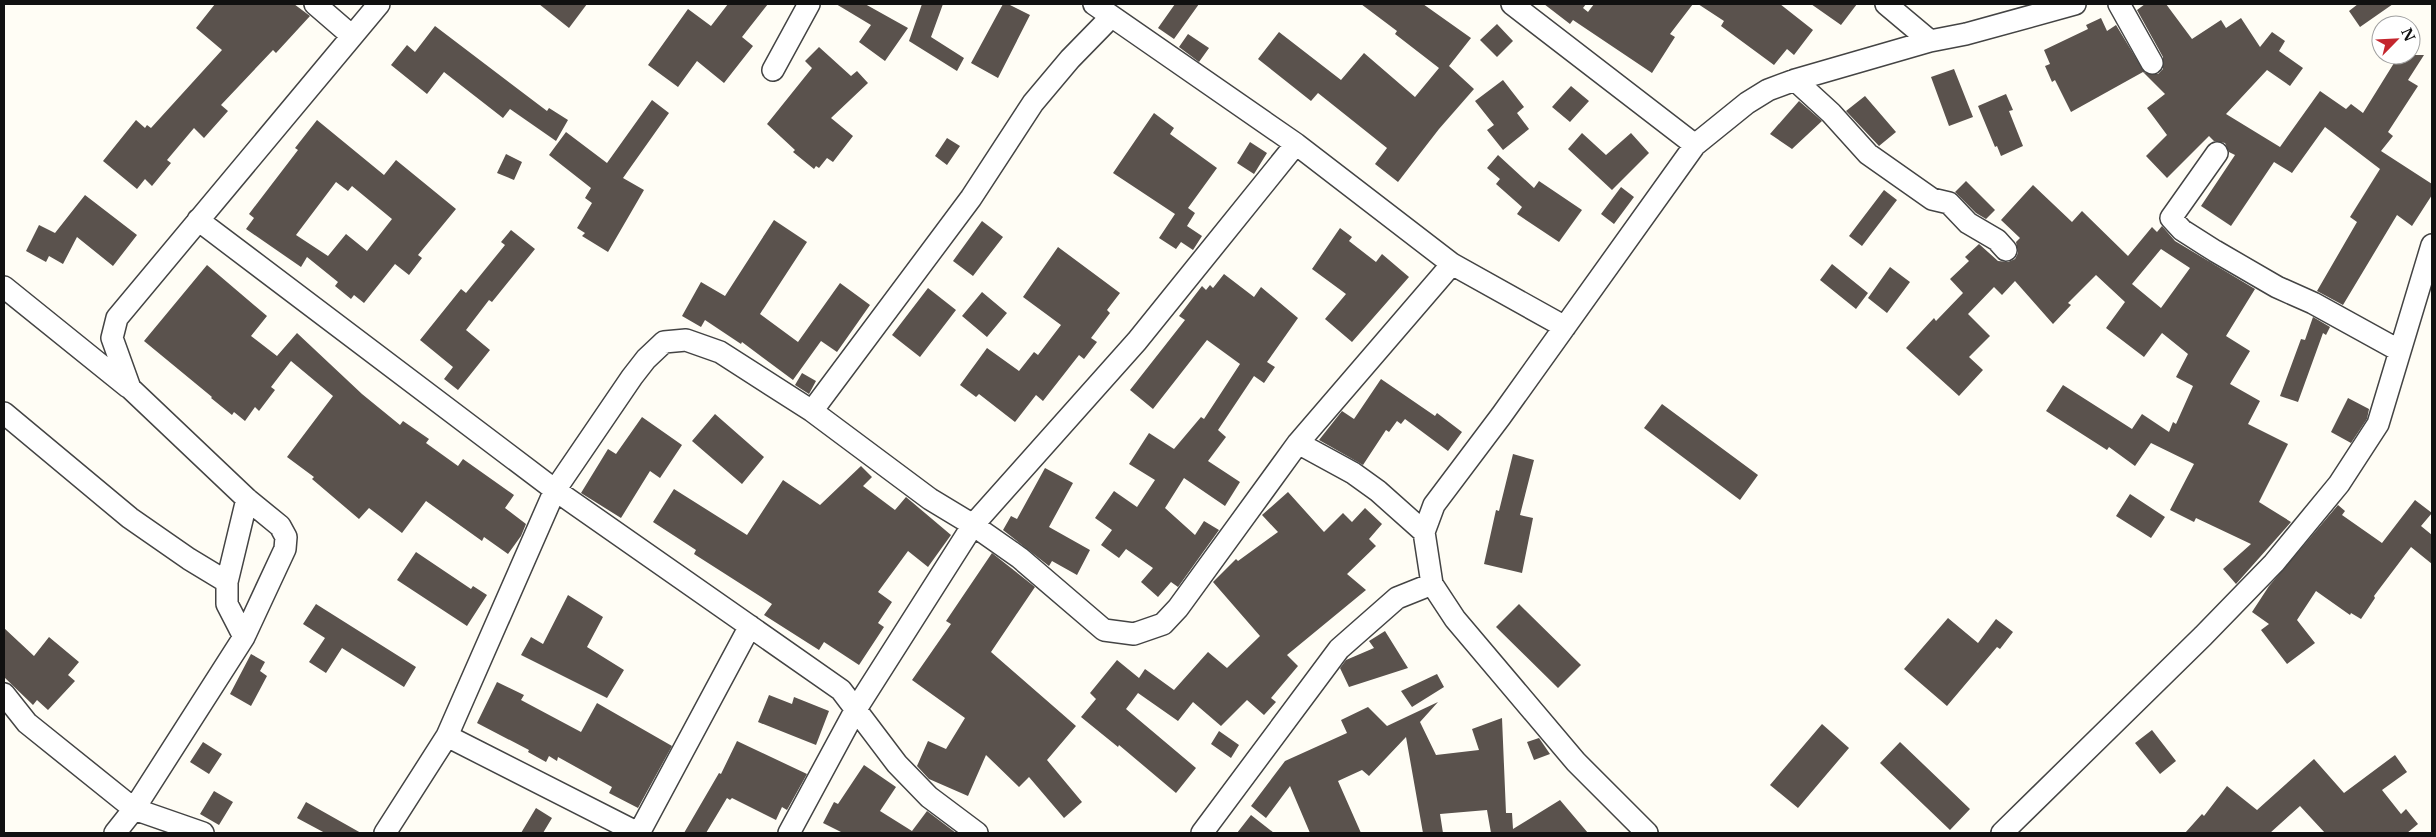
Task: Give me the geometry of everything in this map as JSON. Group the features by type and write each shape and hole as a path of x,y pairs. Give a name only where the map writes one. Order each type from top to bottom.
{"street":[{"path":"315,4 352,36"},
{"path":"130,388 112,338 117,318 378,4"},
{"path":"773,70 809,4"},
{"path":"1094,4 1296,144 1452,264 1564,327"},
{"path":"1512,4 1695,145"},
{"path":"1886,4 1930,41"},
{"path":"1647,833 1576,762 1456,619 1432,584 1424,532 1434,505 1695,145 1747,103 1768,90 1795,80 1930,41 1966,34 2075,4"},
{"path":"2119,4 2152,63"},
{"path":"812,411 971,198 1033,103 1070,59 1111,17"},
{"path":"1795,80 1831,113 1868,154 1932,200 1949,203 1968,223 1997,240 2006,250"},
{"path":"789,833 856,709 974,525 1138,341 1296,144"},
{"path":"2217,153 2171,218 2176,225 2214,251 2277,287 2313,303 2400,351"},
{"path":"198,220 555,490 840,690 897,764 929,797 977,833"},
{"path":"2002,833 2210,629 2274,563 2340,484 2378,424 2432,245"},
{"path":"385,833 447,736 555,490 632,377 646,359 664,342 686,340 720,352 812,411 930,498 974,525 1020,558 1104,630 1134,634 1163,624 1178,608 1298,443 1452,264"},
{"path":"4,286 130,388 246,499 280,526 286,537 286,549 244,637 134,809 114,833"},
{"path":"4,413 130,518 189,559 227,582"},
{"path":"1298,443 1353,473 1378,491 1424,532"},
{"path":"244,637 227,604 227,582 246,499"},
{"path":"1202,833 1339,649 1397,598 1432,584"},
{"path":"447,736 639,833 750,626"},
{"path":"4,694 27,724 134,809 203,833"}],"building":[{"path":"215,4 294,4 310,16 276,53 273,50 221,105 228,111 204,138 194,128 167,160 171,163 152,186 145,179 137,189 103,161 136,120 145,128 147,125 151,128 222,50 196,28"},
{"path":"539,4 587,4 569,28"},
{"path":"728,4 768,4 742,37 753,46 724,83 697,61 678,87 648,65 688,9 711,26"},
{"path":"836,4 865,4 908,28 885,61 859,42 871,25"},
{"path":"922,4 943,4 931,37 964,58 957,71 909,41"},
{"path":"1003,4 1008,4 1030,15 998,78 971,63"},
{"path":"1175,4 1199,4 1174,39 1158,28"},
{"path":"1361,4 1423,4 1471,38 1449,66 1474,89 1439,129 1398,182 1375,164 1387,148 1318,93 1311,101 1258,59 1279,32 1341,80 1364,53 1415,97 1439,68 1395,34 1397,31"},
{"path":"1544,4 1586,4 1583,8 1588,12 1594,4 1693,4 1670,34 1675,37 1652,73 1573,20 1570,24"},
{"path":"1698,4 1780,4 1813,30 1794,55 1787,49 1774,65 1721,26 1724,21"},
{"path":"1811,4 1857,4 1841,25"},
{"path":"2145,4 2166,4 2192,39 2221,20 2226,28 2241,18 2260,47 2272,32 2285,41 2279,51 2303,68 2290,86 2267,70 2226,114 2280,147 2320,91 2346,109 2351,104 2363,113 2393,65 2418,65 2408,80 2418,86 2388,132 2393,136 2381,151 2432,184 2432,195 2412,226 2397,215 2343,305 2317,291 2357,222 2350,217 2380,169 2325,127 2292,173 2274,162 2231,226 2201,206 2235,155 2229,152 2225,143 2214,141 2209,136 2167,178 2146,156 2167,135 2147,108 2165,94 2143,72 2071,112 2055,80 2052,82 2045,66 2050,64 2044,50 2088,29 2086,25 2101,18 2107,31 2116,25 2145,73 2158,74 2163,69 2163,57 2137,10"},
{"path":"2358,4 2393,4 2377,15 2371,15 2371,19 2360,27 2349,11"},
{"path":"1497,24 1513,41 1497,57 1480,40"},
{"path":"435,26 547,111 549,108 568,120 556,141 510,109 503,118 444,72 427,94 391,65 407,45 415,52"},
{"path":"1188,34 1209,48 1199,62 1179,47"},
{"path":"819,47 851,76 857,71 868,83 831,118 853,136 833,162 827,158 819,168 816,166 814,169 793,152 795,150 767,124 812,68 805,61"},
{"path":"1954,69 1973,117 1949,126 1931,77"},
{"path":"1503,80 1524,107 1517,113 1529,129 1503,150 1487,130 1494,125 1475,101"},
{"path":"1571,86 1589,101 1570,122 1552,107"},
{"path":"2006,94 2013,110 2009,111 2023,146 2001,156 1997,146 1995,147 1978,106"},
{"path":"1865,96 1896,132 1879,146 1846,111"},
{"path":"652,100 669,113 623,178 644,190 608,252 582,236 585,233 577,228 592,203 585,198 591,188 549,155 566,132 607,163"},
{"path":"1799,101 1822,121 1792,149 1770,134"},
{"path":"1154,113 1174,128 1170,134 1217,168 1188,208 1195,213 1187,226 1202,236 1193,250 1181,242 1176,249 1159,238 1175,214 1113,173"},
{"path":"317,120 384,175 396,160 456,209 418,255 422,258 409,275 395,264 364,303 354,295 351,299 335,286 338,282 307,257 301,267 246,229 254,218 249,214 298,150 295,148","holes":["336,182 348,191 352,186 392,219 367,251 346,234 328,256 296,235"]},
{"path":"1582,133 1606,155 1631,133 1649,153 1612,190 1568,149"},
{"path":"947,138 960,146 947,165 935,156"},
{"path":"1250,142 1267,153 1254,174 1237,163"},
{"path":"506,154 522,162 514,180 497,173"},
{"path":"1498,155 1534,188 1539,181 1582,210 1559,242 1517,214 1522,207 1496,184 1500,179 1487,168"},
{"path":"1966,181 1995,210 1986,219 1976,213 1955,192"},
{"path":"2033,185 2072,222 2082,211 2128,256 2152,227 2157,232 2162,226 2175,241 2255,289 2226,336 2250,351 2230,384 2260,401 2248,424 2288,444 2259,502 2291,522 2236,584 2223,569 2251,544 2196,518 2194,522 2170,510 2194,464 2151,443 2135,466 2109,447 2107,450 2046,411 2063,385 2132,429 2142,414 2169,432 2173,422 2176,424 2193,386 2176,377 2188,354 2162,333 2144,357 2106,328 2125,302 2096,275 2068,303 2071,305 2053,324 2015,281 2002,295 1994,287 1968,314 1990,336 1969,357 1983,370 1959,396 1906,348 1934,318 1936,321 1963,293 1950,279 1969,261 1965,257 1979,244 1998,261 2008,262 2015,259 2018,253 2016,242 2020,238 2001,220","holes":["2161,249 2190,268 2161,308 2132,284"]},
{"path":"1621,187 1634,197 1614,224 1601,214"},
{"path":"1884,190 1897,200 1862,246 1849,236"},
{"path":"85,195 137,235 113,266 77,237 63,264 49,256 46,262 26,251 39,225 55,233"},
{"path":"774,220 807,242 760,314 798,342 840,283 870,305 837,352 821,341 793,380 742,342 741,344 705,320 701,327 682,316 701,282 725,296"},
{"path":"982,221 1003,237 973,276 953,261"},
{"path":"1340,228 1352,237 1349,241 1376,262 1382,254 1409,277 1352,342 1325,319 1346,294 1312,269"},
{"path":"511,230 535,249 492,302 489,300 466,330 490,350 458,390 444,379 453,367 420,340 461,289 466,293 505,245 501,242"},
{"path":"1058,247 1120,293 1107,310 1110,313 1091,338 1097,342 1084,359 1079,355 1043,401 1036,395 1015,422 979,394 976,397 960,385 987,348 1019,371 1034,352 1038,355 1061,325 1023,297"},
{"path":"1832,264 1868,293 1856,309 1820,280"},
{"path":"207,265 267,316 251,336 277,356 297,333 362,394 400,425 403,421 429,439 426,443 458,466 463,459 514,495 505,508 526,524 521,536 508,554 484,537 482,541 426,501 402,533 369,508 359,519 312,479 314,477 287,457 333,396 291,361 271,387 275,390 259,411 255,407 245,421 234,412 232,415 144,341"},
{"path":"1890,267 1910,282 1887,313 1868,298"},
{"path":"1224,274 1254,297 1261,287 1298,318 1267,362 1275,367 1264,383 1254,376 1218,430 1226,437 1208,461 1240,482 1225,506 1184,478 1165,508 1195,535 1204,521 1219,530 1178,587 1171,582 1158,597 1141,582 1153,568 1126,549 1119,558 1101,545 1112,530 1095,518 1114,491 1137,507 1155,480 1129,464 1149,433 1174,449 1201,417 1204,419 1240,364 1207,340 1153,409 1130,390 1185,320 1179,316 1202,286 1206,290 1210,285 1213,288"},
{"path":"928,288 956,310 920,357 892,335"},
{"path":"982,292 1007,313 987,337 962,316"},
{"path":"2313,317 2330,327 2326,335 2323,333 2298,402 2280,396 2301,339 2305,340"},
{"path":"802,373 816,381 809,394 795,385"},
{"path":"1381,379 1435,416 1437,413 1462,432 1448,451 1405,419 1401,424 1397,421 1389,432 1386,430 1363,465 1319,440 1342,411 1354,419"},
{"path":"2348,398 2369,409 2367,419 2351,443 2331,432"},
{"path":"1662,404 1758,475 1740,500 1644,428"},
{"path":"715,414 764,457 742,484 692,441"},
{"path":"642,417 682,445 660,478 650,471 621,518 581,493 608,449 616,454"},
{"path":"1513,454 1534,460 1520,515 1533,518 1522,573 1484,564 1496,510 1499,511"},
{"path":"861,466 872,477 863,486 895,510 906,497 951,535 928,567 908,551 878,592 892,602 878,623 884,627 859,665 824,642 819,650 764,615 772,604 694,554 696,550 653,522 674,489 747,535 783,480 820,505"},
{"path":"1045,468 1073,483 1049,527 1090,550 1077,575 1052,561 1049,566 1003,530 1011,516 1017,519"},
{"path":"1288,492 1324,532 1343,513 1352,522 1365,508 1382,524 1369,539 1376,546 1347,574 1366,590 1287,655 1298,666 1271,698 1276,702 1264,715 1247,700 1221,726 1193,702 1178,721 1138,693 1126,709 1196,768 1176,793 1119,745 1118,747 1081,717 1096,699 1090,693 1117,660 1139,678 1145,669 1174,690 1208,652 1227,668 1260,636 1213,582 1236,559 1238,561 1278,532 1262,515"},
{"path":"2130,494 2165,517 2151,538 2116,516"},
{"path":"2415,500 2432,513 2421,526 2432,535 2432,564 2411,547 2374,596 2375,598 2361,619 2351,613 2350,615 2316,591 2297,620 2315,643 2287,664 2261,630 2269,624 2252,612 2269,586 2338,505 2345,511 2342,515 2382,543"},
{"path":"416,552 471,589 473,586 487,595 467,626 397,580"},
{"path":"992,553 1035,587 991,652 1076,726 1047,760 1082,802 1064,818 1029,777 1019,787 986,755 968,796 929,779 917,766 928,741 946,749 965,718 912,680 951,624 946,621"},
{"path":"568,595 603,617 587,647 624,670 607,698 521,655 531,637 543,644"},
{"path":"316,604 416,667 404,687 342,648 326,673 309,662 325,638 303,624"},
{"path":"1519,604 1581,665 1558,688 1496,627"},
{"path":"1948,618 1978,643 1996,619 2013,632 2000,649 1997,647 1947,706 1904,669"},
{"path":"4,628 34,656 49,637 79,662 68,675 75,681 48,710 37,700 33,705 4,677"},
{"path":"1385,631 1408,668 1349,687 1340,668 1346,660 1374,648 1369,641"},
{"path":"251,654 265,662 260,671 267,676 251,706 230,694"},
{"path":"1437,674 1444,687 1412,707 1401,691"},
{"path":"497,682 524,695 521,700 581,732 597,703 672,746 638,808 609,793 612,787 558,757 557,761 549,756 546,762 528,752 529,750 477,723"},
{"path":"769,695 792,704 794,697 829,711 816,745 758,722"},
{"path":"1438,702 1420,722 1436,755 1479,750 1472,729 1502,718 1506,813 1512,813 1513,829 1560,800 1588,833 1491,833 1487,810 1440,814 1443,833 1423,833 1406,737 1369,776 1362,770 1338,781 1361,833 1310,833 1290,786 1266,818 1251,806 1285,761 1347,733 1341,720 1368,707 1387,726"},
{"path":"1822,724 1849,748 1798,808 1770,785"},
{"path":"2152,730 2176,761 2160,774 2135,743"},
{"path":"1219,731 1239,745 1231,758 1211,744"},
{"path":"1539,738 1550,754 1534,760 1527,742"},
{"path":"737,741 807,774 787,810 782,807 776,820 732,798 730,800 727,798 706,833 684,833 719,773 721,774"},
{"path":"203,742 222,754 209,774 190,762"},
{"path":"1900,742 1970,809 1950,830 1880,763"},
{"path":"2395,755 2407,772 2382,790 2401,814 2406,809 2418,824 2407,833 2325,833 2300,806 2270,833 2185,833 2202,814 2204,816 2227,786 2257,810 2314,759 2344,793"},
{"path":"864,765 896,787 880,811 912,831 927,811 956,833 843,833 823,823 834,802 838,804"},
{"path":"214,791 233,802 219,825 200,814"},
{"path":"306,802 361,833 325,833 297,818"},
{"path":"536,808 552,818 543,833 521,833"},
{"path":"1251,815 1274,833 1237,833"}]}
